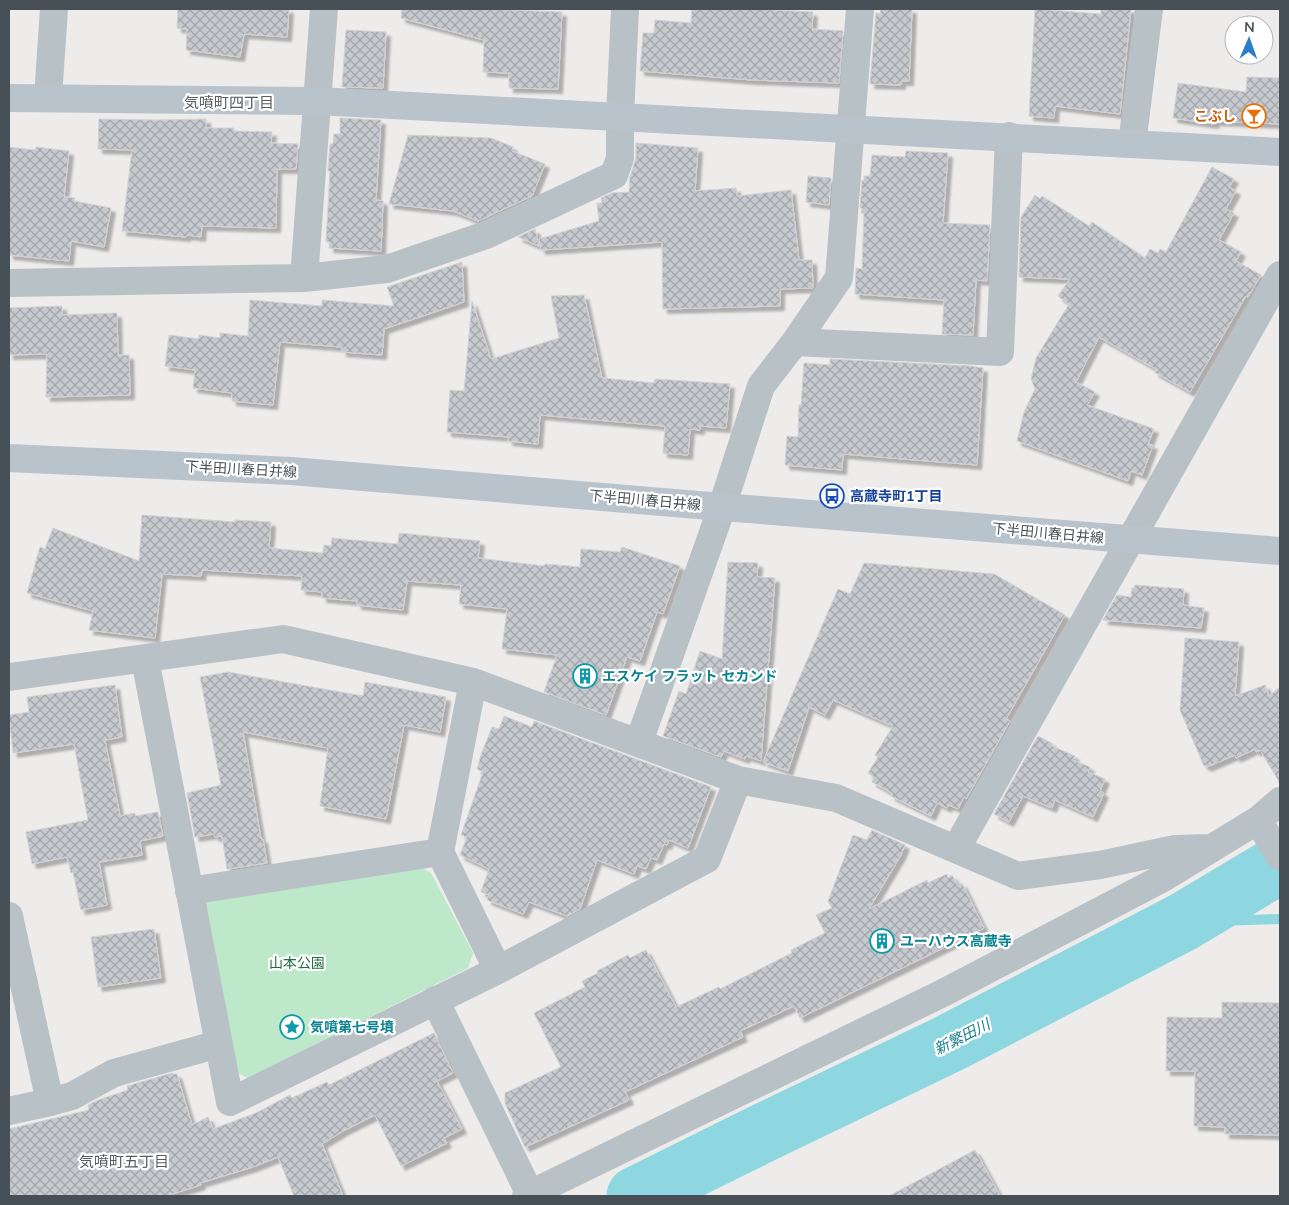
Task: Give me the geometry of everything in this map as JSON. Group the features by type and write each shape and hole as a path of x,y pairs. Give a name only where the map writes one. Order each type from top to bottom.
{"street":[{"path":"48,97 54,9"},
{"path":"304,278 324,9"},
{"path":"9,283 304,278 387,269 486,235 614,175 620,158 625,9"},
{"path":"639,742 722,507 761,386 795,342 839,278 860,9"},
{"path":"1132,144 1149,9"},
{"path":"9,98 317,101 1009,136 1280,152"},
{"path":"795,342 1000,352 1009,136"},
{"path":"956,849 1277,286"},
{"name":"下半田川春日井線","path":"9,458 291,471 1280,551"},
{"path":"9,677 283,639 473,682 738,780 836,798 1018,876 1100,865 1175,849 1211,848"},
{"path":"145,659 230,1102 498,970 707,859 738,780"},
{"path":"473,682 440,852 498,970"},
{"path":"435,1000 528,1195 943,994 1163,878 1258,820 1280,801"},
{"path":"1258,820 1280,857"},
{"path":"189,891 440,852"},
{"path":"9,916 50,1102"},
{"path":"9,1111 72,1096 114,1073 219,1044"}],"green space":[{"name":"山本公園","path":"418,866 431,873 473,953 468,968 248,1078 236,1072 205,904 214,893"}],"building":[{"path":"178,9 289,9 287,37 244,34 240,57 186,50 187,29 177,28"},
{"path":"402,9 562,12 558,89 509,88 509,73 483,72 484,40 401,18"},
{"path":"692,9 813,12 812,29 843,31 839,83 752,80 640,71 643,33 654,33 655,20 691,23"},
{"path":"881,9 912,9 909,81 901,81 901,85 870,84 876,13 880,14"},
{"path":"1035,9 1101,14 1101,9 1131,9 1120,114 1055,106 1054,118 1029,116"},
{"path":"346,30 386,32 383,88 342,87"},
{"path":"1247,77 1280,78 1280,124 1215,121 1214,124 1173,118 1178,83 1246,92"},
{"path":"340,118 381,120 376,200 383,201 381,251 329,248 330,242 326,242 330,144 333,144 334,134 340,134"},
{"path":"99,119 206,119 206,128 234,128 234,131 272,132 271,143 298,144 296,169 277,169 276,228 202,226 201,237 122,231 132,150 98,149"},
{"path":"408,135 491,138 513,147 512,151 545,164 532,196 478,221 453,211 389,204"},
{"path":"636,143 698,148 695,191 736,188 737,196 791,190 799,260 812,260 813,288 780,289 780,306 663,309 662,242 541,250 539,239 599,221 597,203 602,203 601,198 612,193 629,192 630,177 636,158"},
{"path":"9,147 35,150 36,147 69,151 64,197 75,198 74,201 111,208 104,247 71,241 69,261 9,255"},
{"path":"906,151 948,153 943,223 990,225 987,281 976,280 973,335 942,334 944,300 855,294 856,268 862,269 864,213 861,213 862,208 860,208 862,180 864,181 864,176 870,176 872,155 905,157"},
{"path":"1212,167 1234,179 1229,187 1236,191 1226,209 1234,213 1219,240 1241,252 1236,261 1261,275 1248,297 1246,296 1190,392 1154,372 1156,369 1099,337 1076,382 1095,392 1087,405 1154,429 1148,444 1153,445 1142,475 1131,471 1128,481 1017,441 1024,412 1035,389 1031,379 1036,358 1069,304 1058,296 1070,279 1019,277 1021,217 1035,195 1040,199 1042,196 1089,226 1092,222 1145,258 1150,249 1158,253 1160,249 1166,252"},
{"path":"808,176 831,178 829,205 806,202"},
{"path":"535,229 539,246 518,237"},
{"path":"462,262 464,302 384,329 382,355 342,352 342,347 280,342 273,405 232,401 232,393 193,388 195,370 165,366 169,335 199,339 199,335 220,338 220,333 248,336 250,300 322,306 322,300 394,306 387,287"},
{"path":"584,295 602,378 654,383 655,379 730,384 726,428 700,426 700,430 690,429 688,455 663,453 665,426 540,415 538,444 508,441 509,437 447,432 450,390 464,391 472,301 491,359 559,338 551,296"},
{"path":"62,306 62,315 117,313 118,355 129,355 130,395 46,397 47,354 9,355 9,308"},
{"path":"830,359 983,368 977,465 843,454 842,470 785,465 787,436 798,437 799,405 801,405 804,363 830,365"},
{"path":"142,515 235,522 235,520 271,522 269,548 323,553 324,545 331,546 332,538 398,544 399,533 480,541 478,558 544,566 545,564 580,567 581,549 620,552 622,547 680,566 663,614 657,612 640,661 627,657 606,715 544,692 557,655 502,649 507,609 459,604 461,585 407,581 403,610 357,605 357,601 322,598 322,592 301,590 302,576 202,570 201,576 162,574 155,638 89,630 93,611 27,593 40,547 45,549 53,528 139,561"},
{"path":"728,562 758,563 757,577 775,578 761,761 746,756 745,759 724,751 721,757 663,736 679,691 686,694 700,651 722,659"},
{"path":"864,563 994,574 1065,615 1006,719 1010,721 966,799 964,797 958,809 949,805 947,808 937,803 931,816 891,796 892,793 872,782 874,777 868,773 878,757 875,755 893,726 833,700 825,715 809,707 788,771 763,762 838,589 850,594"},
{"path":"1135,585 1184,589 1183,605 1204,608 1201,628 1103,620 1117,595 1131,597 1132,588"},
{"path":"1185,638 1239,642 1235,696 1265,685 1269,696 1280,687 1280,783 1260,750 1256,752 1255,749 1236,758 1235,755 1207,767 1206,765 1204,766 1180,710"},
{"path":"228,672 363,696 365,682 446,697 440,732 404,725 386,819 320,806 328,748 243,732 261,839 263,839 267,863 227,869 222,836 215,837 214,834 195,837 187,793 221,785 200,677"},
{"path":"115,685 122,737 105,740 120,816 135,813 135,816 158,812 163,836 140,841 142,855 99,862 107,905 81,910 73,872 71,873 67,857 32,864 26,832 88,820 74,744 13,753 9,715 29,712 27,697"},
{"path":"504,716 532,727 534,721 711,787 688,848 669,840 667,845 664,844 657,860 651,858 646,869 637,866 634,874 597,860 580,909 567,916 529,902 523,914 487,900 489,895 481,892 489,869 460,855 467,837 461,835 483,772 477,769 481,755 492,727 499,729"},
{"path":"1038,736 1053,744 1052,746 1075,756 1073,760 1090,767 1088,772 1105,779 1100,791 1104,793 1093,817 1055,800 1052,808 1023,796 1009,822 994,814"},
{"path":"872,830 905,845 869,909 927,880 928,883 947,874 948,878 952,875 958,886 962,883 984,928 800,1018 794,1006 740,1031 743,1037 625,1092 629,1100 525,1147 505,1103 505,1093 561,1067 534,1013 585,987 582,981 598,973 597,971 628,955 630,958 646,950 676,1007 719,987 720,989 792,953 791,950 825,933 816,915 832,908 828,901 853,835 867,840"},
{"path":"154,929 161,978 98,987 91,937"},
{"path":"1222,1002 1280,1003 1280,1135 1225,1134 1225,1127 1194,1126 1195,1071 1166,1071 1167,1017 1222,1018"},
{"path":"434,1033 453,1073 437,1081 462,1129 444,1138 447,1143 401,1166 375,1115 343,1131 322,1144 343,1196 294,1196 278,1157 166,1196 9,1196 9,1129 89,1110 88,1105 128,1090 127,1086 172,1073 177,1074 192,1125 208,1117 213,1129 256,1113 290,1095 292,1098 327,1082 329,1085"},
{"path":"975,1150 1000,1196 889,1196"}],"waterway":[{"name":"新繁田川","path":"636,1196 948,1044 1183,922 1280,864"},
{"path":"1183,922 1280,919"}],"place":[{"name":"こぶし","path":"1254,116"},
{"name":"高蔵寺町1丁目","path":"832,496"},
{"name":"エスケイ フラット セカンド","path":"585,676"},
{"name":"ユーハウス高蔵寺","path":"882,941"},
{"name":"気噴第七号墳","path":"292,1027"}],"district":[{"name":"気噴町四丁目","path":"229,103"},
{"name":"気噴町五丁目","path":"124,1162"}]}
